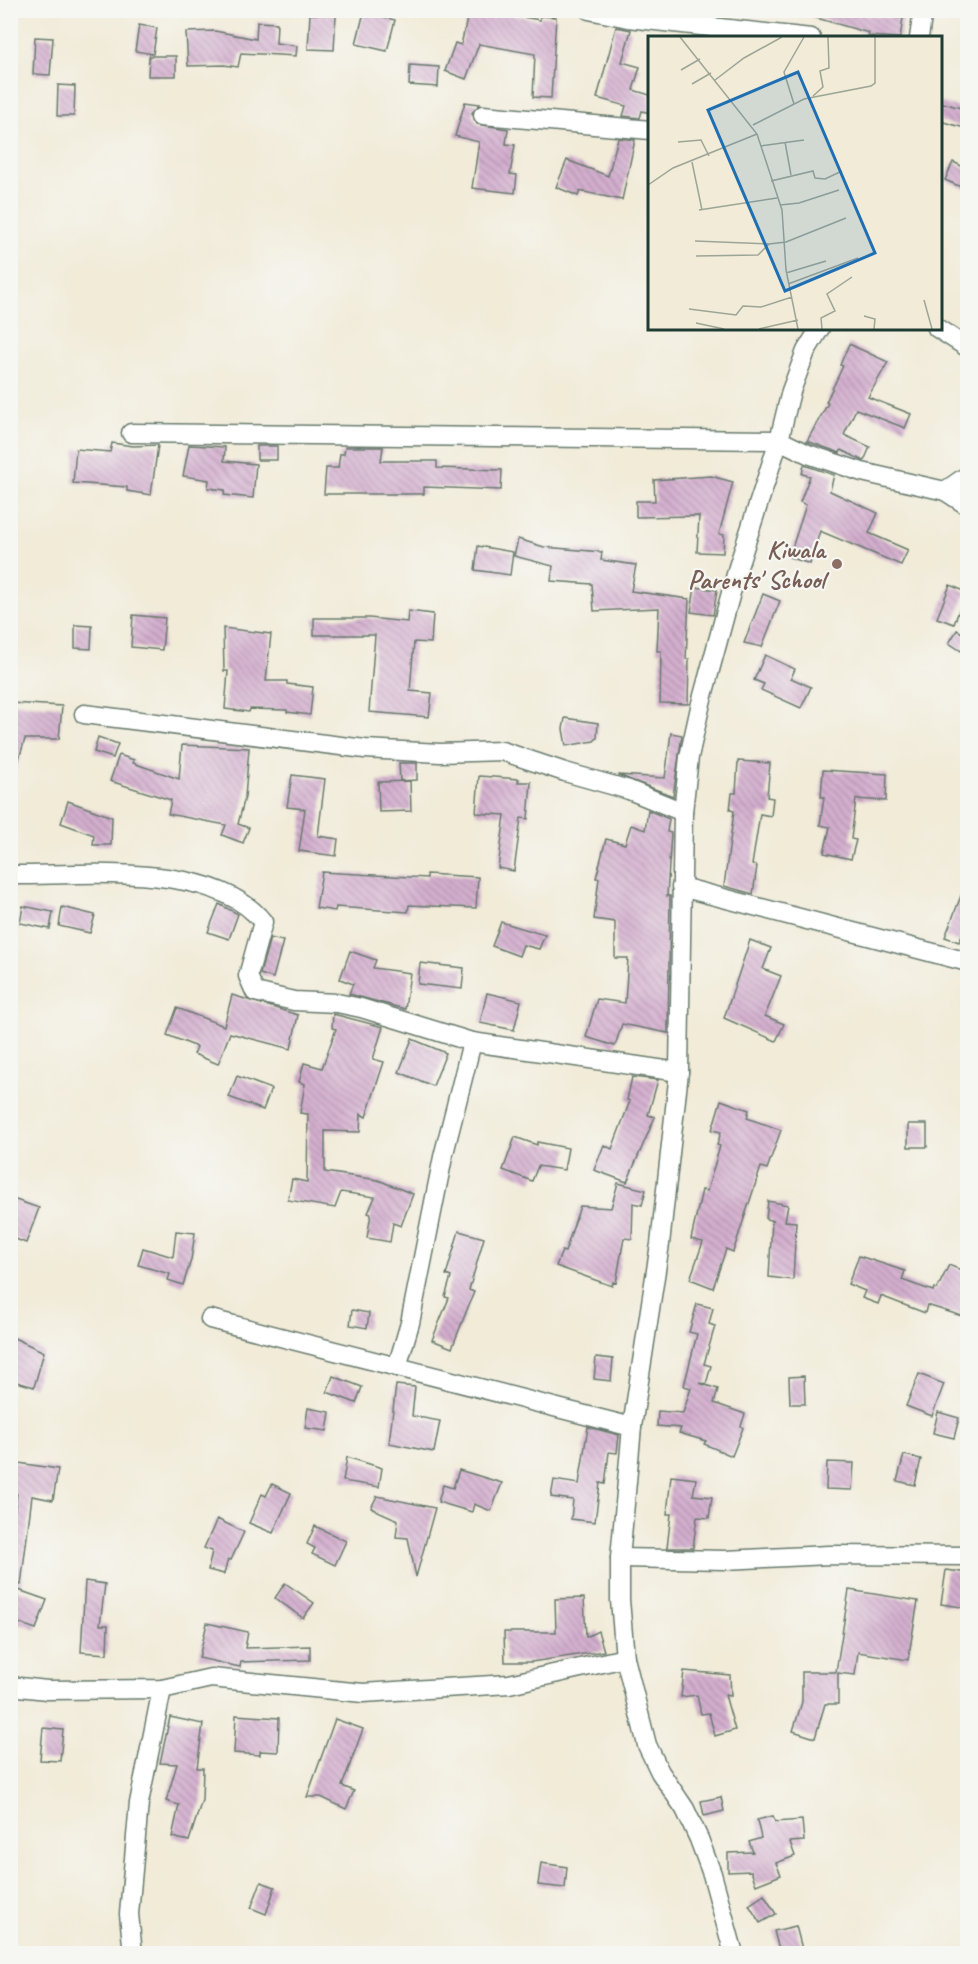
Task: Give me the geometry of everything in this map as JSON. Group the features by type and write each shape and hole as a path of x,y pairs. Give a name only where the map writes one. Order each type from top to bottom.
{"street":[{"path":"589,10 628,18 793,36"},
{"path":"919,36 923,10"},
{"path":"483,115 648,130"},
{"path":"734,1953 712,1874 699,1839 685,1809 660,1772 647,1745 626,1658 620,1600 620,1558 632,1427 660,1244 678,1072 683,812 690,757 701,702 738,567 779,440 791,391 806,351 819,330"},
{"path":"940,330 968,348"},
{"path":"131,433 779,440 808,454 862,472 945,490 968,506"},
{"path":"945,490 968,475"},
{"path":"84,714 366,749 440,753 502,751 629,790 683,812"},
{"path":"10,875 168,876 228,894 252,909 262,922 248,976 255,992 294,1001 337,1003 361,1008 472,1042 678,1072"},
{"path":"681,887 968,962"},
{"path":"397,1367 410,1323 443,1157 472,1042"},
{"path":"210,1319 632,1427"},
{"path":"620,1558 725,1560 829,1555 968,1556"},
{"path":"10,1686 47,1690 162,1689 211,1678 363,1693 508,1684 626,1658"},
{"path":"133,1953 129,1914 138,1803 162,1689"}],"building":[{"path":"469,10 485,10 540,20 540,16 556,17 551,98 533,97 535,54 479,44 466,79 445,71 455,43 461,45"},
{"path":"807,10 865,10 864,14 903,18 900,36 868,36 869,33 806,15"},
{"path":"364,12 395,20 387,51 356,44"},
{"path":"310,14 336,15 334,50 308,49"},
{"path":"257,22 277,23 276,43 297,46 296,56 241,53 238,67 188,66 186,32 215,31 256,39"},
{"path":"139,25 157,28 153,54 135,51"},
{"path":"616,27 631,30 622,62 640,67 633,90 648,94 648,112 642,111 640,118 623,116 626,106 597,98"},
{"path":"35,37 53,38 50,75 33,74"},
{"path":"149,56 176,56 176,76 148,76"},
{"path":"410,65 439,67 438,87 409,85"},
{"path":"58,85 75,86 74,116 57,116"},
{"path":"465,102 480,104 472,113 477,124 508,129 506,144 515,145 510,174 517,175 515,193 472,188 479,142 455,136"},
{"path":"942,103 968,110 968,129 942,122"},
{"path":"618,138 635,140 622,200 580,191 578,196 556,187 567,160 608,176"},
{"path":"953,162 968,169 968,190 945,180"},
{"path":"849,344 888,362 868,397 911,414 905,428 856,409 844,435 870,447 864,461 841,450 840,453 807,441 828,403 826,402 843,366 840,365"},
{"path":"112,443 133,446 158,445 151,495 127,491 127,487 73,483 76,449 110,452"},
{"path":"189,445 225,447 224,461 256,464 253,498 224,495 225,490 208,488 209,480 183,476"},
{"path":"257,446 277,446 277,460 257,460"},
{"path":"345,447 383,447 381,461 437,461 437,468 502,470 501,490 424,487 424,494 324,494 326,468 338,468 340,454 344,454"},
{"path":"804,465 834,475 830,491 878,513 869,533 908,550 901,565 820,531 810,564 789,557 806,505 800,502 810,476 802,474"},
{"path":"711,476 733,482 719,534 724,535 723,553 697,552 699,516 636,517 636,501 655,501 654,480"},
{"path":"518,539 544,547 602,552 601,560 636,565 631,591 689,599 686,659 689,659 688,704 660,703 661,651 657,651 659,608 594,611 592,584 551,581 553,566 514,556"},
{"path":"478,546 513,552 510,575 475,570"},
{"path":"950,585 966,592 954,624 937,618"},
{"path":"695,587 717,590 713,615 691,612"},
{"path":"763,594 780,601 762,647 744,643"},
{"path":"408,611 433,614 431,643 414,642 410,691 432,693 429,717 369,712 375,635 314,635 314,618 369,618 407,622"},
{"path":"133,615 165,618 162,650 131,647"},
{"path":"75,625 92,626 91,649 75,648"},
{"path":"223,628 271,634 266,681 287,681 287,684 313,687 310,715 287,712 287,710 250,709 249,712 225,709 228,671 224,671"},
{"path":"957,630 968,636 961,651 949,643"},
{"path":"765,655 795,669 791,678 811,687 801,708 761,690 764,684 754,680"},
{"path":"10,703 62,706 59,739 25,739 15,772 10,772"},
{"path":"565,718 598,723 597,738 594,741 566,746 563,729"},
{"path":"671,733 682,735 673,796 618,775 665,778"},
{"path":"98,737 118,744 113,758 94,752"},
{"path":"182,745 249,748 245,797 238,824 249,828 243,843 222,835 226,825 168,814 171,800 110,781 119,755 134,760 133,763 179,779"},
{"path":"738,761 770,763 767,797 773,798 771,816 760,814 752,865 757,866 753,894 724,886 734,811 730,810 732,793 736,793"},
{"path":"399,763 417,763 417,780 400,781"},
{"path":"823,770 887,774 886,801 856,799 851,839 856,840 851,859 824,853 830,827 820,825 824,797 821,797"},
{"path":"292,775 325,779 318,836 338,839 336,856 299,851 305,809 287,807"},
{"path":"479,776 531,782 528,819 521,818 514,871 498,868 505,815 476,813"},
{"path":"410,781 411,811 379,812 378,782"},
{"path":"68,801 112,817 111,845 93,845 94,835 61,823"},
{"path":"648,810 669,819 667,832 671,833 667,896 670,896 668,1033 622,1024 615,1046 586,1037 597,999 625,1003 628,958 615,958 615,922 594,919 599,878 596,878 606,839 625,844 631,825 645,830"},
{"path":"322,872 427,878 427,874 478,877 476,908 409,905 408,912 336,907 335,911 316,908"},
{"path":"966,883 968,921 959,942 945,937"},
{"path":"219,904 238,914 229,939 208,932"},
{"path":"23,906 53,912 50,929 20,923"},
{"path":"62,907 95,915 90,933 59,926"},
{"path":"501,922 545,935 539,949 523,945 519,956 492,946"},
{"path":"270,938 283,941 273,978 260,974"},
{"path":"750,940 771,948 763,969 781,976 765,1016 784,1024 776,1041 724,1018"},
{"path":"350,951 376,960 373,968 410,973 405,1009 349,994 353,984 340,979"},
{"path":"420,963 464,968 462,989 418,984"},
{"path":"487,993 521,1001 514,1030 480,1023"},
{"path":"232,995 298,1015 291,1049 230,1033 218,1064 194,1054 197,1047 167,1035 177,1008 224,1026"},
{"path":"333,1014 383,1027 373,1059 384,1062 366,1117 361,1114 360,1132 325,1131 325,1172 378,1180 413,1194 401,1226 393,1223 390,1242 367,1238 371,1214 368,1213 375,1197 341,1192 335,1208 288,1200 292,1179 307,1182 308,1114 300,1113 305,1084 299,1082 304,1063 322,1068 336,1029 332,1028"},
{"path":"412,1039 446,1053 433,1086 399,1072"},
{"path":"237,1076 271,1089 263,1110 229,1097"},
{"path":"632,1077 658,1080 648,1115 655,1117 627,1182 594,1170 604,1145 612,1149 630,1101 627,1100"},
{"path":"721,1100 749,1110 747,1118 781,1130 767,1169 761,1167 733,1252 726,1249 713,1288 690,1279 703,1242 691,1239 702,1190 707,1191 720,1146 717,1145 721,1132 712,1130"},
{"path":"908,1124 927,1124 927,1147 908,1147"},
{"path":"515,1137 537,1145 537,1142 568,1148 564,1170 538,1166 532,1181 503,1170"},
{"path":"618,1183 646,1190 642,1205 633,1203 632,1239 624,1238 616,1283 613,1282 612,1286 556,1266 562,1251 565,1252 580,1206 611,1208"},
{"path":"10,1198 39,1208 26,1243 10,1237"},
{"path":"768,1201 788,1205 785,1221 796,1222 793,1280 769,1277 772,1221 774,1221 766,1219"},
{"path":"176,1231 195,1233 191,1260 183,1285 168,1280 170,1274 138,1265 143,1248 173,1257"},
{"path":"459,1231 484,1238 469,1290 474,1292 452,1348 432,1340 449,1298 445,1297 451,1277 446,1275"},
{"path":"859,1256 905,1271 902,1280 933,1291 934,1288 937,1289 949,1265 968,1273 968,1318 927,1305 925,1313 881,1296 878,1304 862,1298 865,1291 848,1284"},
{"path":"697,1304 713,1308 709,1324 715,1326 704,1364 711,1366 706,1384 699,1383 718,1389 714,1403 745,1414 741,1426 743,1428 732,1456 704,1444 706,1441 679,1433 681,1428 657,1426 658,1411 683,1413 691,1388 684,1386 697,1334 689,1332"},
{"path":"352,1310 369,1313 367,1328 350,1325"},
{"path":"10,1336 44,1352 34,1387 10,1380"},
{"path":"596,1357 613,1359 611,1381 594,1379"},
{"path":"919,1374 944,1384 932,1416 906,1406"},
{"path":"333,1376 362,1387 356,1403 327,1392"},
{"path":"804,1376 805,1404 790,1404 789,1377"},
{"path":"396,1385 415,1387 412,1416 440,1421 434,1452 389,1443"},
{"path":"308,1408 330,1412 327,1431 305,1428"},
{"path":"938,1412 959,1418 954,1438 933,1433"},
{"path":"588,1427 619,1435 617,1453 609,1452 605,1484 600,1483 595,1522 571,1519 573,1500 551,1497 554,1480 579,1484"},
{"path":"904,1455 921,1459 915,1485 897,1481"},
{"path":"347,1457 382,1468 379,1487 343,1481"},
{"path":"12,1462 58,1469 53,1500 32,1496 21,1585 10,1584 10,1544 17,1494 10,1493"},
{"path":"827,1462 854,1463 852,1490 826,1489"},
{"path":"459,1470 502,1483 491,1511 474,1504 472,1512 438,1502 443,1485 453,1488"},
{"path":"671,1476 696,1479 693,1495 712,1497 709,1518 697,1517 693,1548 667,1548 671,1514 667,1514"},
{"path":"272,1484 291,1493 273,1533 249,1523 262,1494 266,1496"},
{"path":"377,1496 435,1508 416,1577 408,1538 396,1537 398,1520 371,1508"},
{"path":"217,1519 244,1532 231,1560 228,1559 224,1574 208,1570 212,1551 204,1548"},
{"path":"315,1526 346,1541 335,1565 312,1554 315,1548 307,1544"},
{"path":"946,1570 968,1573 968,1608 941,1604"},
{"path":"85,1581 105,1584 100,1625 108,1625 107,1654 81,1652"},
{"path":"285,1583 314,1603 303,1618 275,1598"},
{"path":"10,1587 47,1600 36,1629 10,1620"},
{"path":"849,1590 918,1601 908,1660 858,1652 855,1675 838,1673 838,1704 825,1704 815,1738 793,1731 802,1702 802,1672 836,1672"},
{"path":"584,1598 586,1637 598,1631 604,1651 531,1662 505,1662 504,1632 556,1632 555,1599"},
{"path":"207,1623 248,1632 245,1648 310,1646 310,1660 241,1662 240,1667 199,1658"},
{"path":"684,1671 730,1675 731,1696 725,1695 735,1730 715,1736 709,1713 701,1714 697,1695 681,1697"},
{"path":"236,1715 279,1718 278,1752 260,1751 260,1755 234,1753"},
{"path":"170,1717 203,1724 197,1768 203,1768 202,1800 189,1841 172,1837 179,1805 166,1801 177,1764 160,1763"},
{"path":"335,1719 363,1729 342,1786 354,1791 346,1809 321,1797 307,1797"},
{"path":"43,1728 63,1730 60,1761 40,1760"},
{"path":"721,1797 724,1811 704,1816 701,1801"},
{"path":"773,1816 775,1822 802,1820 804,1841 790,1842 795,1856 776,1863 781,1875 756,1885 751,1871 728,1872 728,1853 753,1852 749,1842 761,1838 757,1820"},
{"path":"541,1863 567,1867 565,1888 538,1885"},
{"path":"261,1882 275,1887 266,1914 251,1908"},
{"path":"764,1895 776,1914 760,1923 749,1905"},
{"path":"796,1926 803,1953 780,1953 774,1931"}],"place":[{"name":"Kiwala Parents' School","path":"837,564"}]}
